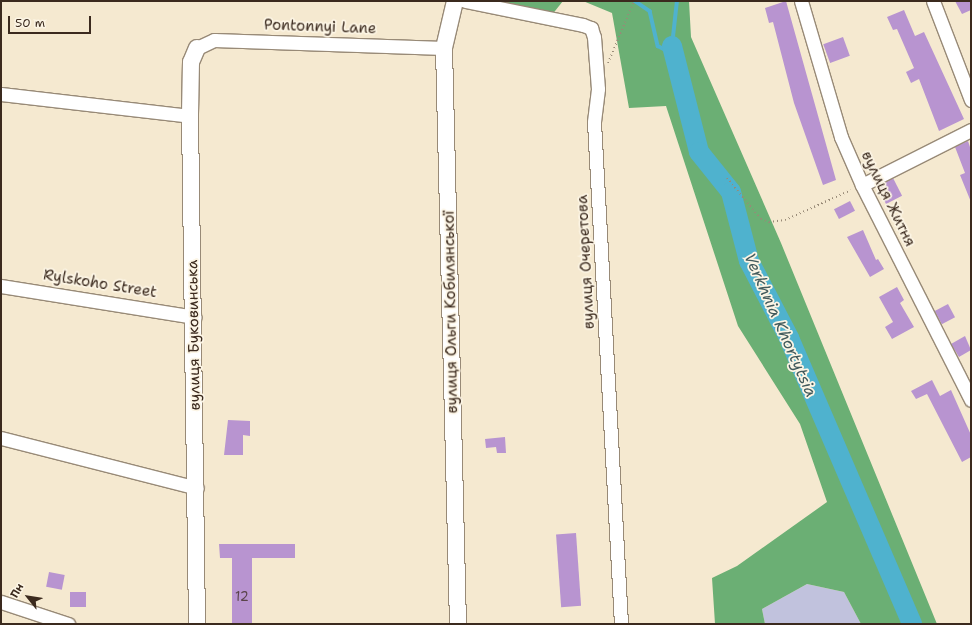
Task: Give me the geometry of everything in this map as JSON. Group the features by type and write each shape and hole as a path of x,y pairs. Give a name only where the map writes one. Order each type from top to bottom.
{"street":[{"name":"вулиця Ольги Кобилянської","path":"455,1 444,48 458,624"},
{"name":"вулиця Очеретова","path":"465,1 583,25 591,28 594,37 598,89 594,122 621,624"},
{"name":"вулиця Житня","path":"802,1 833,114 862,185 971,400"},
{"path":"933,1 971,100"},
{"name":"Pontonnyi Lane","path":"197,48 214,40 444,48"},
{"name":"вулиця Буковинська","path":"197,48 191,62 190,116 195,317 197,624"},
{"path":"1,94 190,116"},
{"path":"862,185 971,130"},
{"name":"Rylskoho Street","path":"1,286 195,317"},
{"path":"1,438 197,488"},
{"path":"1,602 68,624"}],"path":[{"path":"607,68 634,1"},
{"path":"726,178 761,219 769,222 785,220 862,185"}],"shaded area":[{"path":"807,584 844,592 861,624 765,624 762,609"}],"green space":[{"path":"472,1 563,1 551,16"},
{"path":"583,1 689,1 691,37 781,243 937,624 861,624 844,592 807,584 762,609 765,624 715,624 712,578 737,566 827,502 800,424 738,326 666,106 629,108 612,13"}],"building":[{"path":"786,1 836,180 823,185 794,103 773,22 769,23 765,8"},
{"path":"955,1 971,1 971,10 962,14"},
{"path":"904,10 915,36 924,32 964,119 939,131 919,79 911,83 906,72 914,68 897,29 893,30 887,17"},
{"path":"843,37 850,56 830,63 823,44"},
{"path":"968,141 971,150 971,202 960,175 965,173 955,147"},
{"path":"893,178 902,196 886,204 877,186"},
{"path":"850,201 855,211 839,219 834,209"},
{"path":"863,230 876,260 878,259 884,269 870,277 847,237"},
{"path":"897,287 904,300 900,303 914,327 892,339 885,327 893,322 879,297"},
{"path":"948,304 955,317 942,324 935,311"},
{"path":"965,336 971,350 959,357 951,344"},
{"path":"932,380 940,396 951,390 971,435 971,457 962,462 927,394 916,399 911,391"},
{"path":"228,420 250,421 250,436 243,435 243,455 224,455"},
{"path":"505,437 506,453 497,453 496,447 486,448 485,439"},
{"path":"576,533 581,606 561,607 556,534"},
{"path":"219,544 295,544 295,558 252,558 252,624 232,624 232,558 220,558"},
{"path":"49,572 65,575 62,590 46,587"},
{"path":"70,592 86,592 86,607 70,607"}],"waterway":[{"path":"635,1 650,11 658,46 674,54"},
{"path":"672,46 677,1"},
{"name":"Verkhnia Khortytsia","path":"672,46 699,152 731,192 749,261 789,338 912,624"}]}
